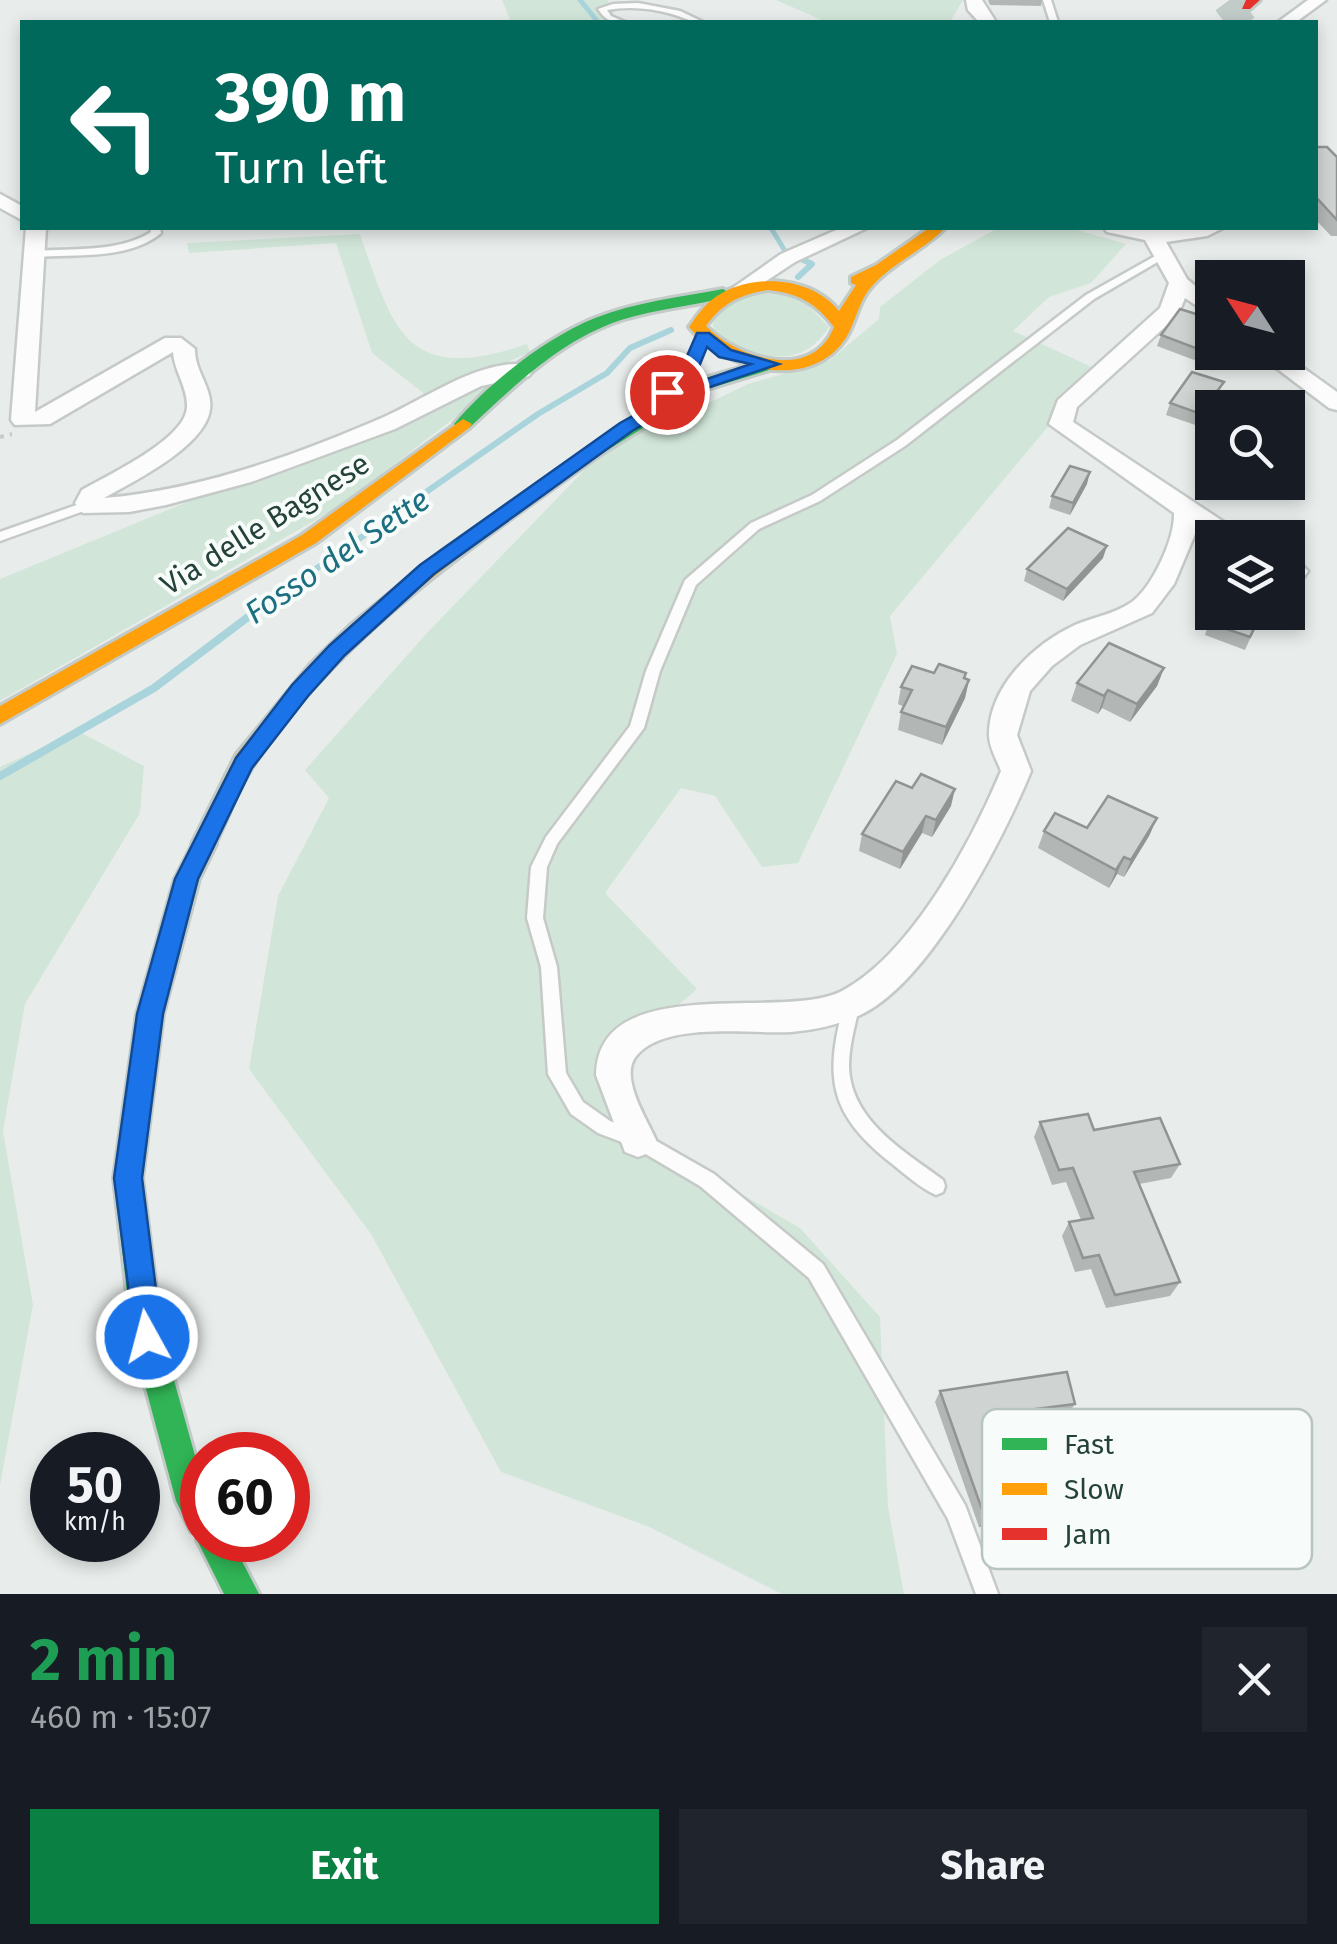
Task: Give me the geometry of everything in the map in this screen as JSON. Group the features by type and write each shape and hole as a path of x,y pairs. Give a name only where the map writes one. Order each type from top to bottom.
{"main road":[{"path":"180,1457 147,1337 128,1178 150,1014 186,879 244,764 300,690 356,630 427,570 626,427 688,374 707,305 734,291 848,284 881,268 935,230"},
{"path":"626,427 698,386 770,364 816,356 838,338 860,290 881,268"},
{"path":"797,289 830,305 841,325"},
{"name":"Via delle Bagnese","path":"0,716 309,539 441,443 521,370 596,322 734,291"},
{"path":"650,309 675,314 725,354 770,364"},
{"path":"225,1562 242,1594"}],"street":[{"path":"1289,20 1318,0"},
{"path":"36,230 23,420 42,418 173,343 184,349 182,357 196,386 196,423 168,448 91,495 88,505 124,503 214,485 266,469 390,423 505,370 521,370"},
{"name":"Via delle Bagnese","path":"734,291 790,257 852,230"},
{"path":"1120,230 1151,240 1205,230"},
{"path":"1151,240 1179,283 1195,296"},
{"path":"790,257 773,276 797,289"},
{"path":"1179,283 1170,310 1066,404 1061,424 1204,520"},
{"path":"1291,370 1337,403"},
{"path":"638,1140 612,1072 619,1049 640,1033 673,1020 795,1017 852,1004 885,978 944,906 1007,799 1016,771 1002,738 1009,705 1032,668 1052,650 1084,631 1134,612 1148,602 1187,524 1186,510"}],"lane":[{"path":"614,20 602,9 620,2 662,6 694,20"},
{"path":"34,254 130,245 149,239 154,230"},
{"path":"987,1594 956,1513 816,1271 708,1180 638,1140 604,1127 577,1108 557,1074 549,967 535,918 535,899 539,867 551,840 638,728 652,671 690,583 755,526 816,498 900,443 1090,297 1151,240"},
{"path":"0,537 88,505"},
{"path":"852,1004 840,1044 838,1073 850,1109 874,1140 936,1186"}],"green space":[{"path":"502,0 608,0 616,20 510,20"},
{"path":"776,0 963,0 951,20 821,20"},
{"path":"994,230 1077,230 1126,244 1091,283 1049,297 1013,331 1096,369 890,616 897,654 798,863 762,867 715,796 681,788 605,893 697,989 602,1071 630,1130 800,1228 880,1317 888,1507 904,1594 782,1594 649,1527 501,1472 371,1234 249,1069 278,896 329,798 305,770 426,634 626,427 694,410 748,384 830,360 879,319 880,307 940,260"},
{"path":"360,234 384,299 411,342 430,353 455,358 487,355 527,344 530,352 503,364 492,389 340,506 0,701 0,579 209,493 294,469 430,410 427,396 372,353 336,243 189,253 187,243"},
{"path":"758,292 800,297 829,327 817,342 790,356 760,354 714,334 715,315 724,305"},
{"path":"78,731 144,766 140,813 25,1004 3,1131 33,1305 0,1485 0,767"}],"building":[{"path":"1318,147 1327,147 1337,157 1337,220 1318,199"},
{"path":"1180,309 1195,314 1195,348 1161,335"},
{"path":"1192,372 1224,382 1218,390 1195,390 1195,412 1170,403"},
{"path":"1070,466 1090,472 1073,503 1052,496"},
{"path":"1068,528 1107,546 1067,589 1027,569"},
{"path":"1230,630 1253,630 1250,637"},
{"path":"1109,643 1164,668 1137,704 1108,690 1104,696 1077,683"},
{"path":"939,664 966,673 964,678 969,680 946,727 901,712 912,690 901,687 912,666 934,673"},
{"path":"921,774 955,789 936,820 926,816 903,852 862,834 896,781 912,788"},
{"path":"1108,796 1157,818 1131,860 1124,857 1116,870 1044,831 1055,813 1087,828"},
{"path":"1088,1114 1094,1130 1160,1118 1180,1164 1134,1172 1180,1282 1115,1295 1099,1255 1083,1258 1069,1222 1093,1218 1073,1168 1059,1170 1040,1122"},
{"path":"1067,1372 1075,1404 982,1409 982,1510 940,1391"}],"waterway":[{"name":"Fosso del Sette","path":"580,0 596,20"},
{"name":"Fosso del Sette","path":"772,230 785,251 804,260"},
{"name":"Fosso del Sette","path":"798,277 812,264 799,258"},
{"name":"Fosso del Sette","path":"277,596 538,414 607,373 630,348 671,330"},
{"name":"Fosso del Sette","path":"0,776 154,688 280,593"}],"tunnel":[{"path":"1227,20 1246,6"}],"traffic: fast":[{"path":"463,424 537,359 587,328 636,311 723,294"},
{"path":"592,452 698,386 770,364"},
{"path":"180,1457 147,1337 128,1178 150,1014 187,879 204,844"},
{"path":"225,1562 242,1594"}],"traffic: slow":[{"path":"856,280 881,268 935,230"},
{"path":"841,325 828,307 810,295 768,286 747,288 727,296 710,309 697,327 710,340 742,358 760,364 797,363 815,357 835,342 853,299 881,268"},
{"path":"0,716 309,539 463,424"},
{"path":"204,844 244,761 318,670 403,591 592,452"}],"traffic: jam":[{"path":"1246,6 1254,0"}],"route":[{"path":"147,1337 128,1178 150,1014 186,879 244,764 300,690 356,630 427,570 626,427 698,386 770,364 725,354 703,336 688,374 667,392"}]}
